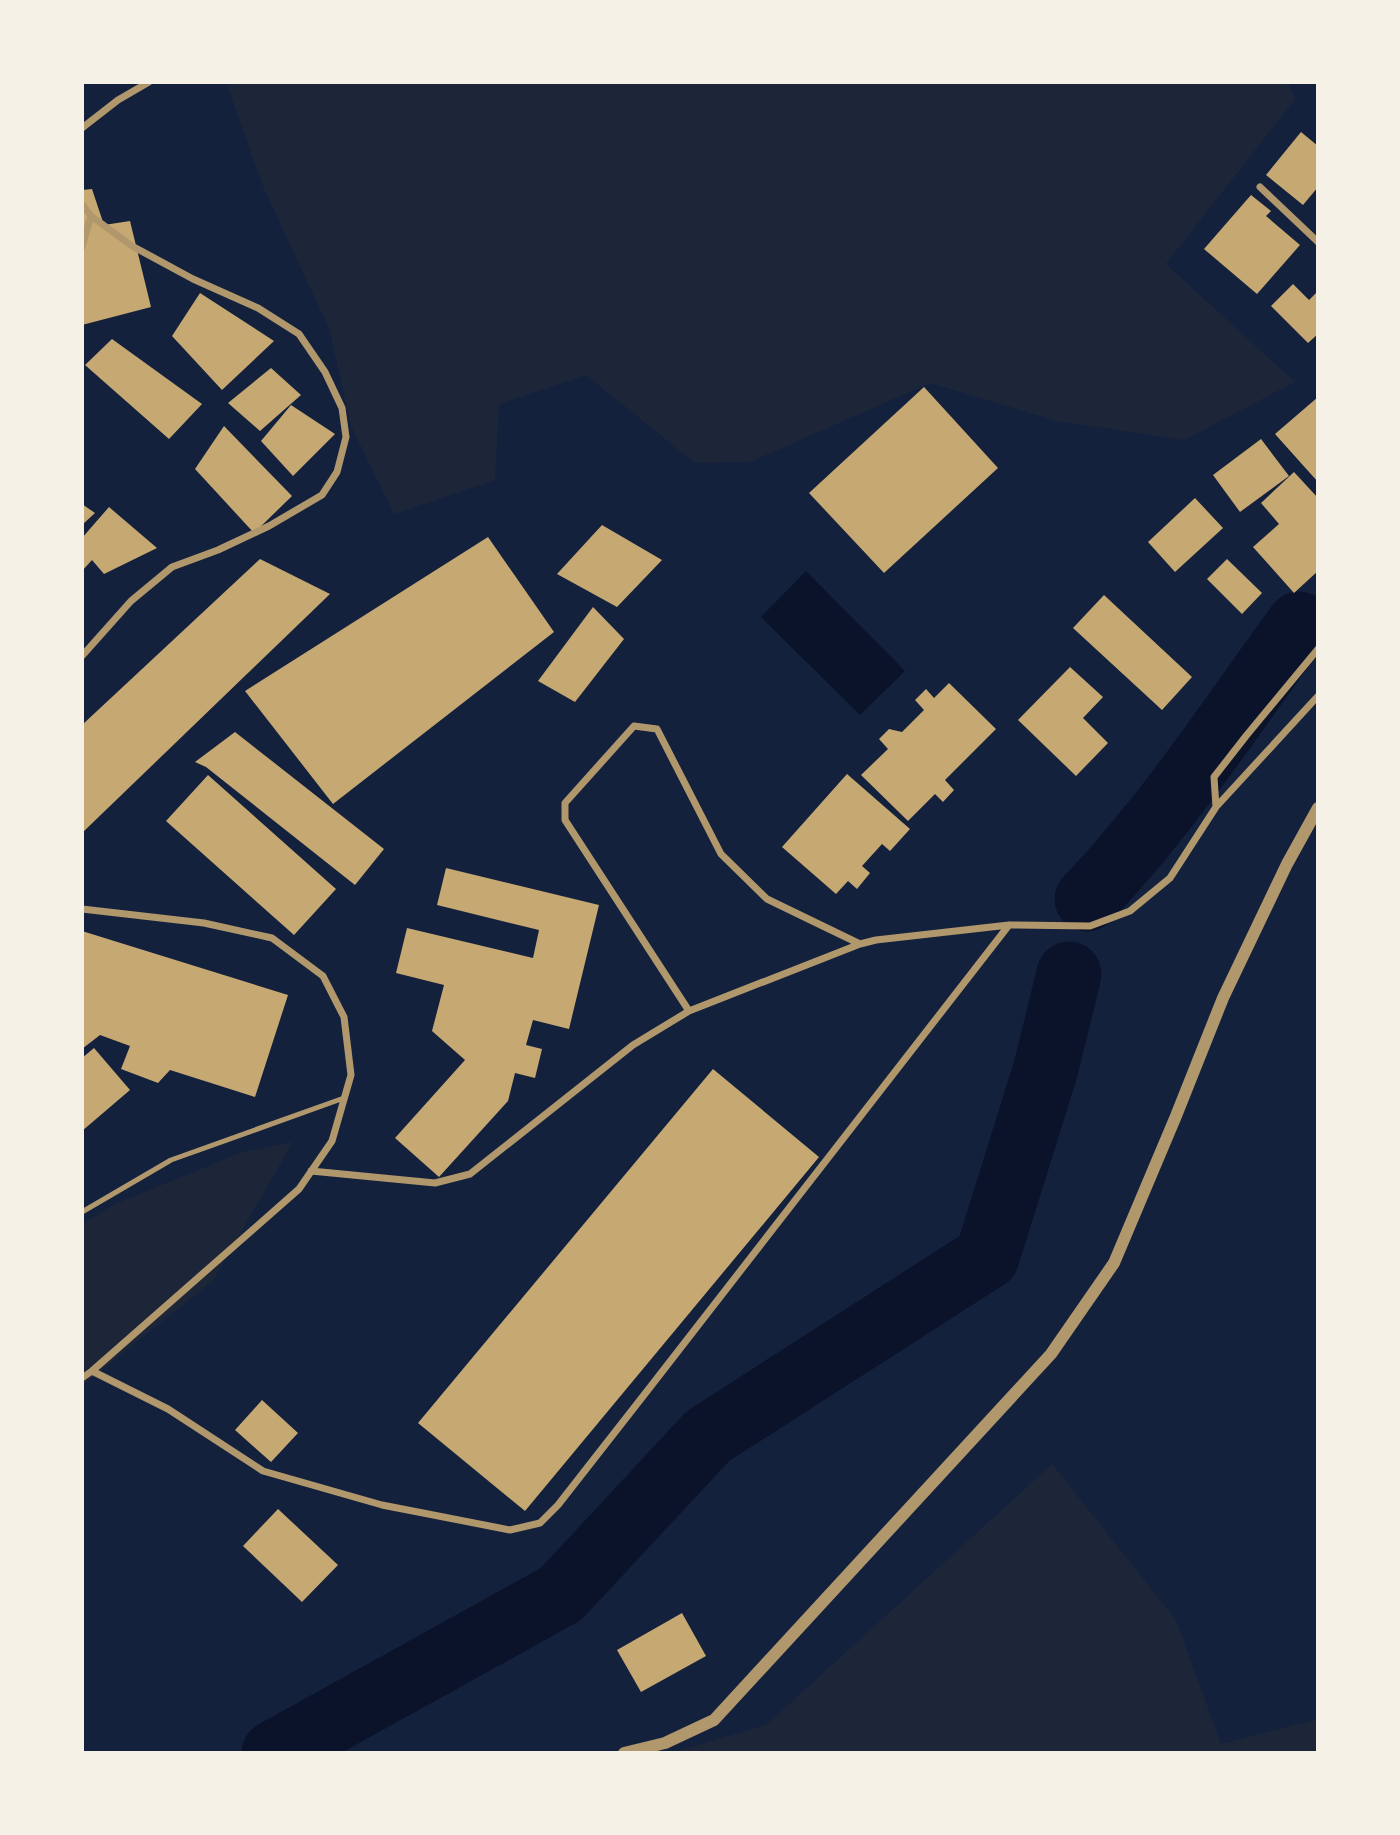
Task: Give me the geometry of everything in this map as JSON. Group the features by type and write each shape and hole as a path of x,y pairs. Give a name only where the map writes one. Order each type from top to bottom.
{"street":[{"path":"82,128 118,100 149,82"},
{"path":"1260,187 1318,242"},
{"path":"82,204 91,216 132,246 193,279 258,309 299,334 326,372 342,408 346,437 337,472 322,495 254,533 172,567 131,601 82,656"},
{"path":"82,247 91,216"},
{"path":"1216,807 1214,778 1245,736 1318,649"},
{"path":"311,1171 435,1183 470,1174 633,1045 690,1011 876,940 1009,925 1090,926 1130,911 1170,878 1216,807 1318,696"},
{"path":"690,1011 565,820 565,803 634,726 657,729 721,854 767,899 860,944"},
{"path":"624,1753 665,1743 714,1720 1051,1354 1114,1263 1223,998 1287,864 1318,808"},
{"path":"82,909 204,923 272,939 323,976 344,1017 351,1075 332,1141 299,1189 82,1378"},
{"path":"92,1371 167,1409 263,1471 382,1504 510,1530 540,1523 651,1386 1009,925"}],"lane":[{"path":"82,1212 171,1160 344,1098"}],"shaded area":[{"path":"226,82 1288,82 1295,99 1166,264 1295,382 1184,440 1057,421 930,383 750,462 695,463 586,375 499,404 495,480 394,514 351,426 329,328 264,189"},
{"path":"806,571 905,671 860,715 761,617"},
{"path":"293,1142 213,1281 82,1386 82,1224 117,1203 243,1152"},
{"path":"1052,1464 1176,1620 1221,1744 1318,1719 1318,1753 671,1753 766,1725"}],"building":[{"path":"1301,132 1318,146 1318,187 1303,205 1266,175"},
{"path":"92,189 104,225 130,221 151,307 82,325 82,190"},
{"path":"1251,195 1271,211 1266,216 1300,245 1257,294 1204,249"},
{"path":"1293,284 1309,300 1318,291 1318,334 1308,343 1271,306"},
{"path":"200,293 274,341 222,390 172,336"},
{"path":"112,339 202,404 169,439 85,365"},
{"path":"271,368 301,395 260,431 228,403"},
{"path":"924,387 998,468 884,573 809,493"},
{"path":"1318,397 1318,482 1275,434"},
{"path":"291,405 335,434 293,476 261,441"},
{"path":"224,426 292,496 254,533 195,469"},
{"path":"1261,439 1289,476 1240,512 1213,475"},
{"path":"1294,472 1318,498 1318,571 1294,593 1253,547 1279,524 1261,503"},
{"path":"1195,498 1223,528 1175,572 1148,542"},
{"path":"82,504 95,513 82,525"},
{"path":"109,507 157,548 104,574 92,560 82,571 82,538"},
{"path":"602,525 662,560 617,607 557,574"},
{"path":"488,537 554,632 333,804 245,691"},
{"path":"260,559 330,594 82,833 82,725"},
{"path":"1227,559 1262,593 1242,614 1207,579"},
{"path":"1104,595 1192,677 1162,710 1073,628"},
{"path":"593,607 624,639 575,702 538,681"},
{"path":"1070,667 1103,697 1083,718 1108,743 1076,776 1018,720"},
{"path":"949,683 996,729 945,780 954,790 943,802 935,794 908,821 861,775 888,749 879,739 889,729 902,732 924,710 915,700 926,689 934,698"},
{"path":"235,732 384,849 355,885 206,767 195,762"},
{"path":"847,774 910,829 890,851 882,844 862,866 870,873 857,889 848,881 836,894 782,847"},
{"path":"208,775 336,889 294,935 166,821"},
{"path":"446,868 599,905 569,1029 533,1020 526,1045 542,1049 535,1078 515,1073 508,1101 439,1177 395,1138 465,1060 432,1031 444,985 396,973 407,928 533,958 539,930 437,905"},
{"path":"82,931 288,995 255,1097 170,1070 158,1083 121,1069 130,1046 100,1035 82,1049"},
{"path":"94,1048 130,1090 82,1131 82,1058"},
{"path":"713,1069 819,1157 525,1511 418,1423"},
{"path":"262,1400 298,1433 271,1462 235,1430"},
{"path":"278,1509 338,1565 302,1602 243,1546"},
{"path":"682,1613 706,1656 641,1692 617,1650"}],"waterway":[{"path":"1087,899 1171,800 1299,624"},
{"path":"274,1753 561,1594 708,1436 987,1257 1046,1068 1069,974"}]}
